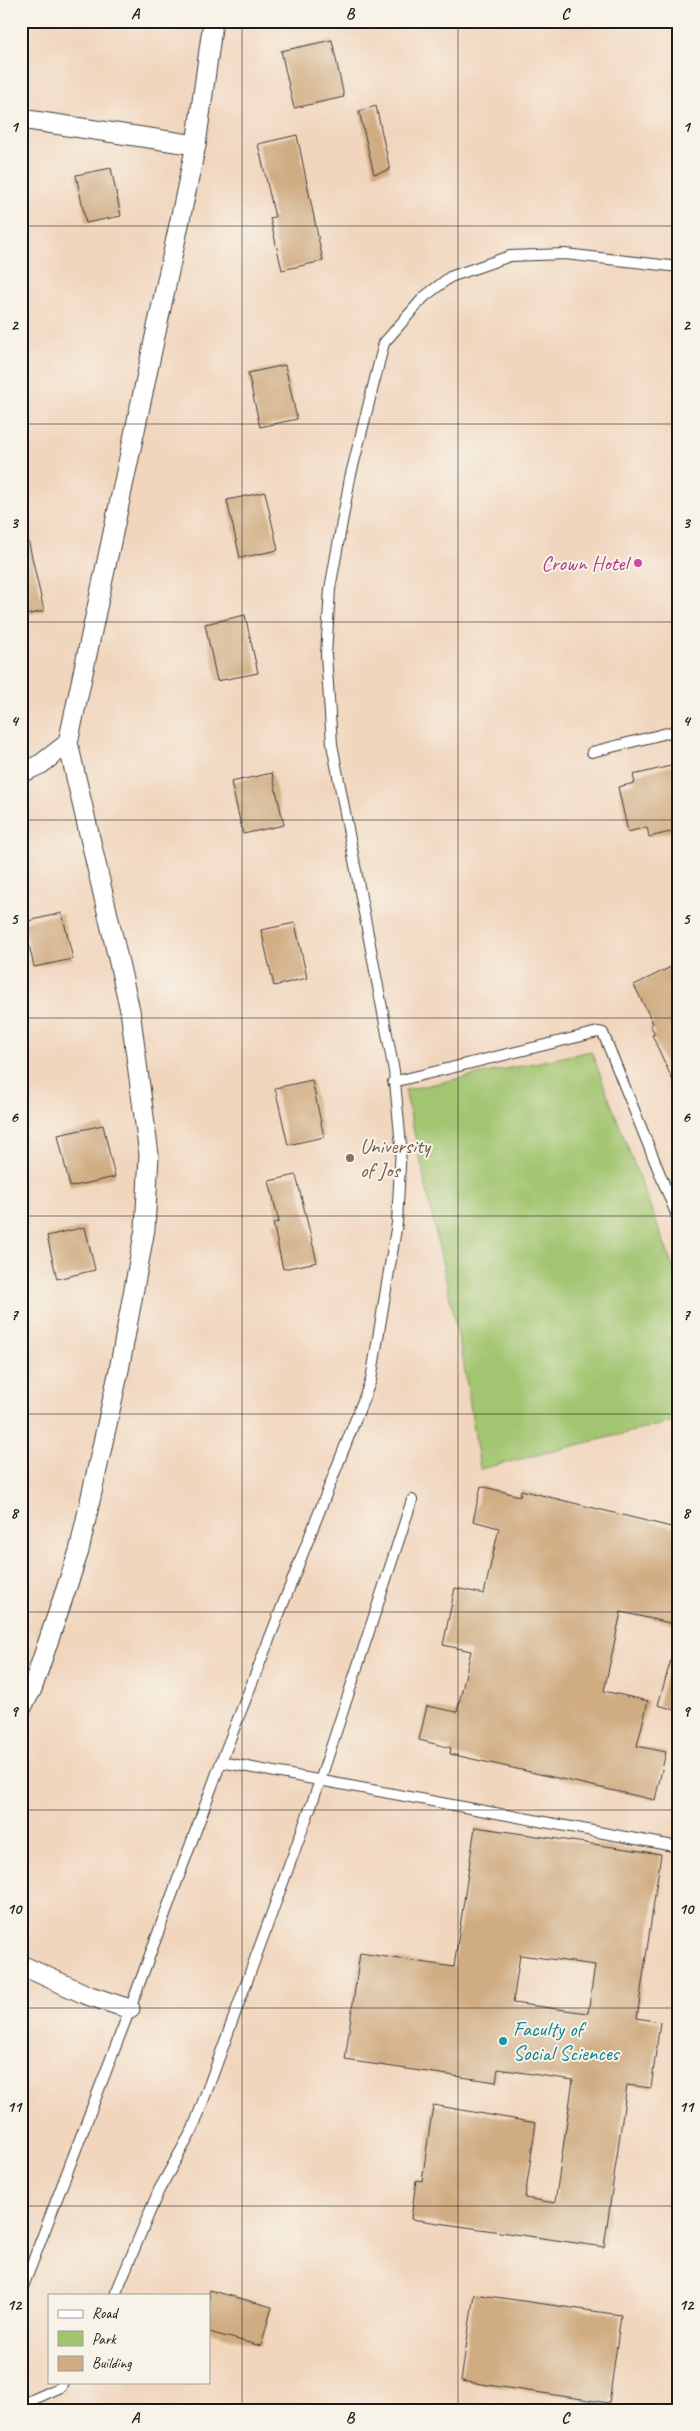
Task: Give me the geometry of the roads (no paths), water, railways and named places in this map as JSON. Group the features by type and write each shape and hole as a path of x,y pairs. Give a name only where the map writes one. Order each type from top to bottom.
{"street":[{"path":"21,1709 32,1689 79,1551 119,1370 145,1229 149,1156 130,1010 68,743 196,145 213,21"},
{"path":"21,119 196,145"},
{"path":"21,773 41,764 68,743"},
{"path":"21,1965 87,1995 130,2009"}],"lane":[{"path":"21,2292 130,2009 221,1762 371,1380 397,1223 401,1146 393,1082 394,1071 332,744 326,656 330,589 350,478 384,343 424,297 450,278 510,256 565,254 679,266"},
{"path":"592,752 679,730"},
{"path":"393,1082 598,1032 603,1033 679,1221"},
{"path":"115,2294 159,2190 193,2129 320,1781 412,1500"},
{"path":"221,1762 679,1848"},
{"path":"21,2405 61,2387 63,2384"}],"place":[{"name":"Crown Hotel","path":"638,563"},
{"name":"University of Jos","path":"350,1158"},
{"name":"Faculty of Social Sciences","path":"503,2041"}]}
